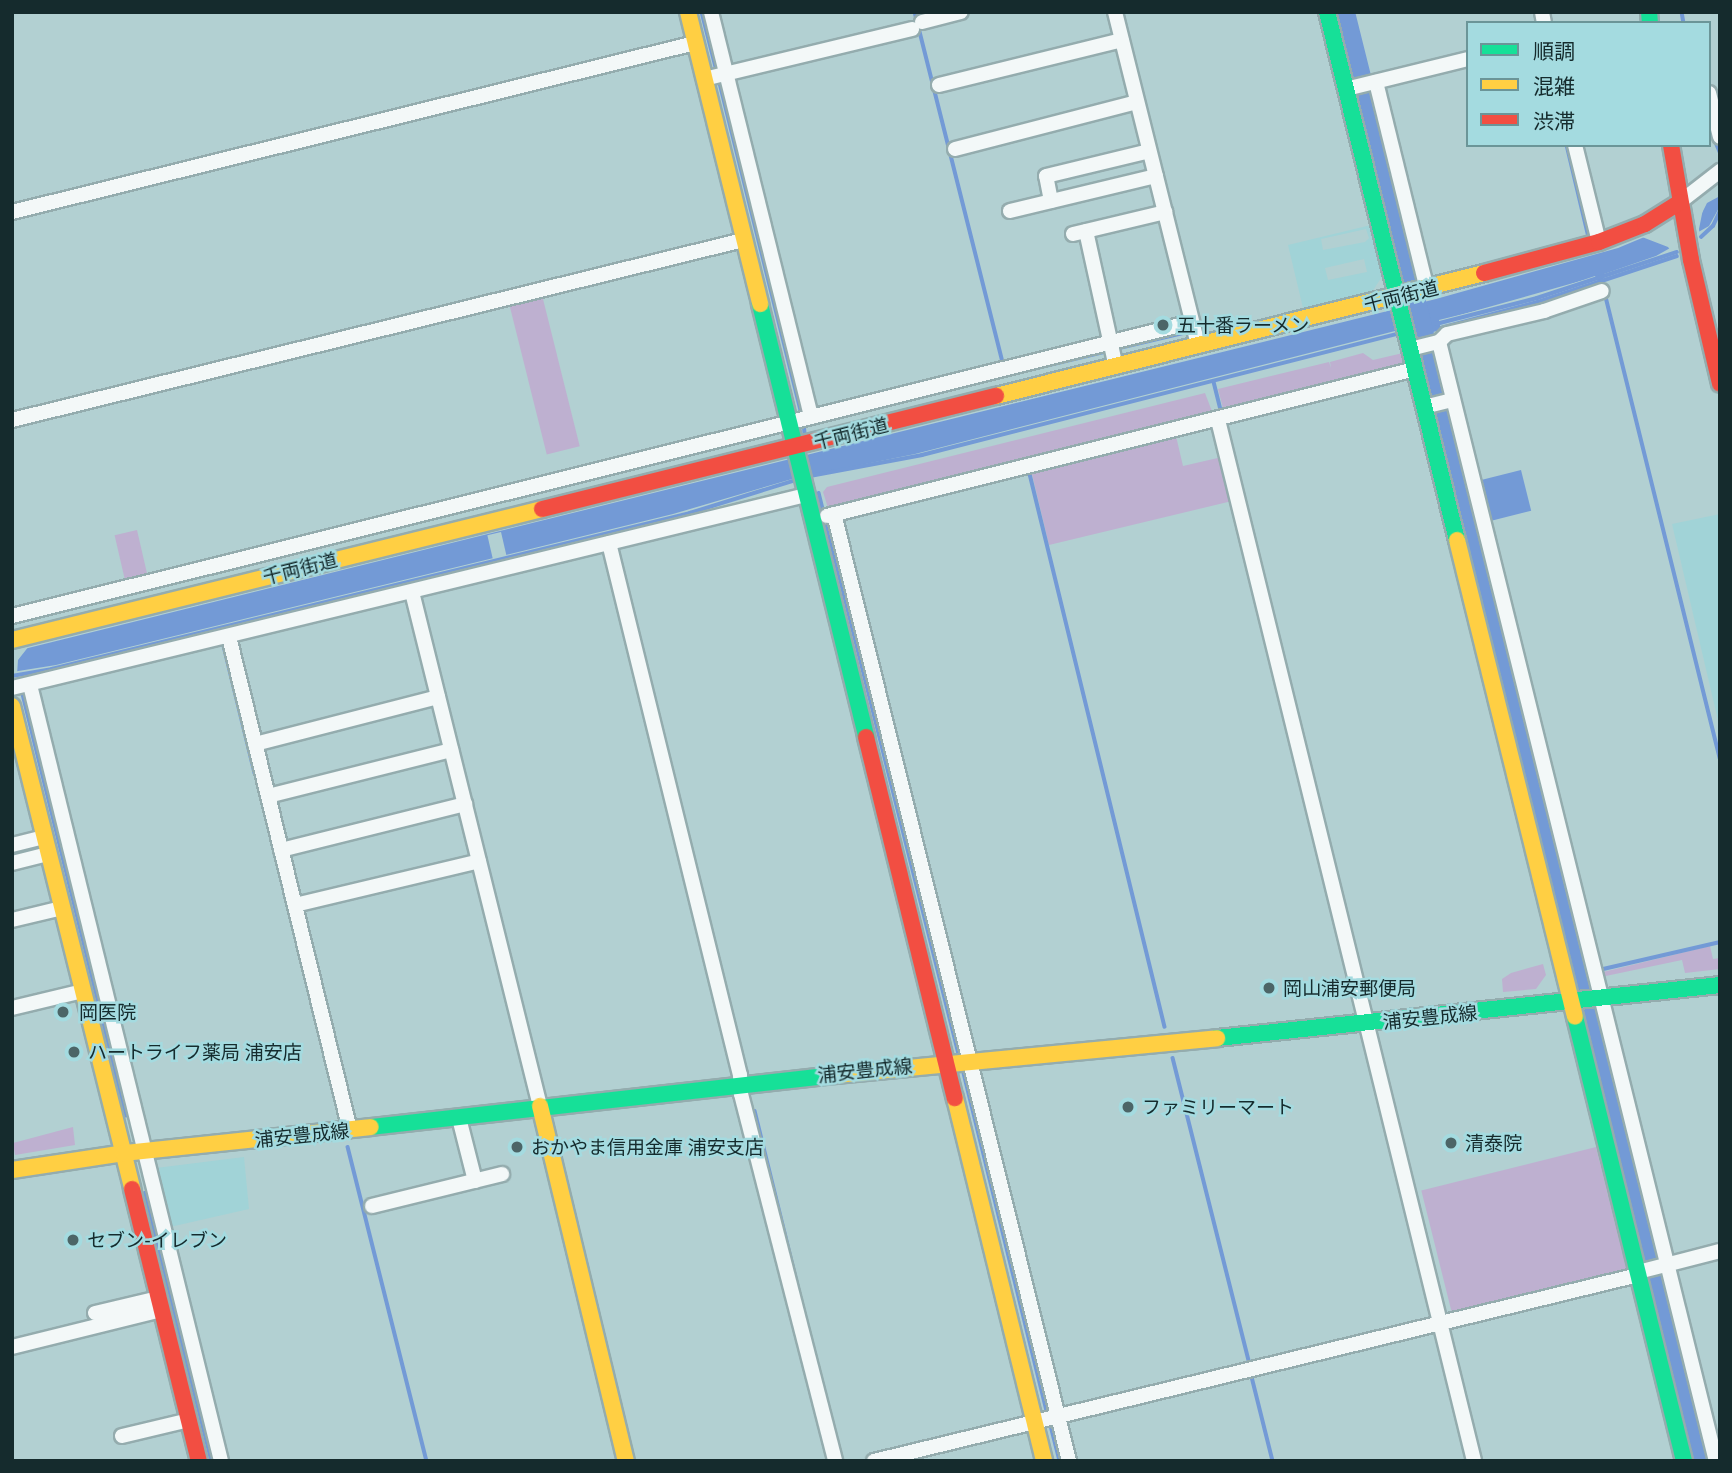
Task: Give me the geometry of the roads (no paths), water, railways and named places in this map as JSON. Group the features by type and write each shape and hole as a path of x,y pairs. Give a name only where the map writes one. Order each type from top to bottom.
{"street":[{"path":"688,12 695,43 717,76 801,420 795,451 804,488 824,516 1048,1417 1069,1461"},
{"path":"711,12 717,76 743,240 801,420"},
{"path":"717,76 961,12"},
{"path":"1115,12 1198,346"},
{"path":"1327,12 1362,85 1427,289"},
{"path":"939,85 1122,40"},
{"path":"12,212 695,43"},
{"path":"1362,85 1466,59"},
{"path":"1362,85 1398,302 1451,401 1650,1270 1684,1461"},
{"path":"1711,101 1720,137"},
{"path":"955,149 1138,102"},
{"path":"1575,147 1599,242"},
{"path":"1671,147 1690,255 1720,384"},
{"path":"1051,201 1046,176 1149,150"},
{"path":"1682,209 1720,171"},
{"path":"1010,211 1156,176"},
{"name":"千両街道","path":"12,640 180,598 243,567 600,479 795,451 1113,352 1198,346 1398,302 1427,289 1599,242 1682,209"},
{"path":"1113,352 1080,232 1165,212"},
{"path":"12,419 743,240"},
{"path":"1422,344 1447,334 1544,311 1602,292"},
{"path":"12,616 174,576 243,567 338,544 600,479 801,420 1004,370 1113,352 1192,322"},
{"path":"1422,344 1415,369 1428,406 1588,1000 1650,1270 1716,1461"},
{"path":"824,516 1415,369"},
{"path":"1428,406 1451,401"},
{"path":"1222,419 1365,1024 1444,1321 1474,1461"},
{"path":"12,688 609,543 804,488"},
{"path":"824,516 1048,1417 1044,1461"},
{"path":"609,543 835,1461"},
{"path":"174,576 180,598"},
{"path":"412,592 626,1461"},
{"path":"54,605 60,629"},
{"path":"229,637 350,1130"},
{"path":"30,685 81,935 147,1151 160,1251 181,1339 221,1461"},
{"path":"255,744 438,697"},
{"path":"12,706 18,753 45,836 62,908 81,935 83,990 124,1153 160,1251 160,1304 181,1339 189,1420 199,1461"},
{"path":"268,796 451,750"},
{"path":"281,850 464,804"},
{"path":"12,845 45,836"},
{"path":"12,863 49,855"},
{"path":"295,905 479,861"},
{"path":"12,920 62,908"},
{"name":"浦安豊成線","path":"12,1170 124,1153 459,1118 540,1106 959,1060 1365,1024 1720,985"},
{"path":"12,1008 83,990"},
{"path":"459,1118 475,1181"},
{"path":"372,1206 502,1174"},
{"path":"874,1461 1444,1321 1454,1322 1720,1251"},
{"path":"95,1313 160,1304"},
{"path":"12,1347 160,1304"},
{"path":"122,1436 189,1420"}],"water":[{"path":"1720,196 1720,206 1709,226 1656,256 1604,274 1602,288 1595,276 1536,296 1439,320 1441,330 1417,336 1395,331 915,454 792,479 673,514 56,665 12,672 12,652 1436,299 1618,248 1702,213 1707,203"},
{"path":"1521,470 1531,511 1491,521 1481,480"}],"waterway":[{"path":"702,12 717,71"},
{"path":"915,12 1003,363"},
{"path":"1344,12 1412,284"},
{"path":"1682,12 1684,21"},
{"path":"719,79 802,414"},
{"path":"1715,140 1720,152"},
{"path":"1567,147 1589,237"},
{"path":"1701,237 1713,226 1720,211"},
{"path":"1436,324 1537,298 1677,252"},
{"path":"1437,329 1538,302 1677,256"},
{"path":"1605,293 1720,758"},
{"path":"1415,302 1703,1461"},
{"path":"1115,349 1188,332"},
{"path":"810,476 922,455 1398,334"},
{"path":"1024,371 1108,351"},
{"path":"1214,382 1222,414"},
{"path":"804,422 805,434"},
{"path":"1029,470 1165,1027"},
{"path":"525,495 586,480"},
{"path":"12,676 52,669 690,513 796,480"},
{"path":"819,493 960,1058"},
{"path":"419,593 434,652"},
{"path":"224,646 255,773"},
{"path":"22,690 126,1115"},
{"path":"1599,970 1720,942"},
{"path":"1583,974 1591,972"},
{"path":"1173,1058 1250,1365"},
{"path":"963,1069 1048,1415"},
{"path":"755,1111 806,1319"},
{"path":"348,1147 427,1461"},
{"path":"145,1193 212,1461"},
{"path":"1251,1373 1273,1461"},
{"path":"1050,1422 1060,1461"}],"place":[{"name":"五十番ラーメン","path":"1163,325"},
{"name":"岡山浦安郵便局","path":"1269,988"},
{"name":"岡医院","path":"63,1012"},
{"name":"ハートライフ薬局 浦安店","path":"74,1052"},
{"name":"ファミリーマート","path":"1128,1107"},
{"name":"清泰院","path":"1451,1143"},
{"name":"おかやま信用金庫 浦安支店","path":"517,1147"},
{"name":"セブン-イレブン","path":"73,1240"}]}
